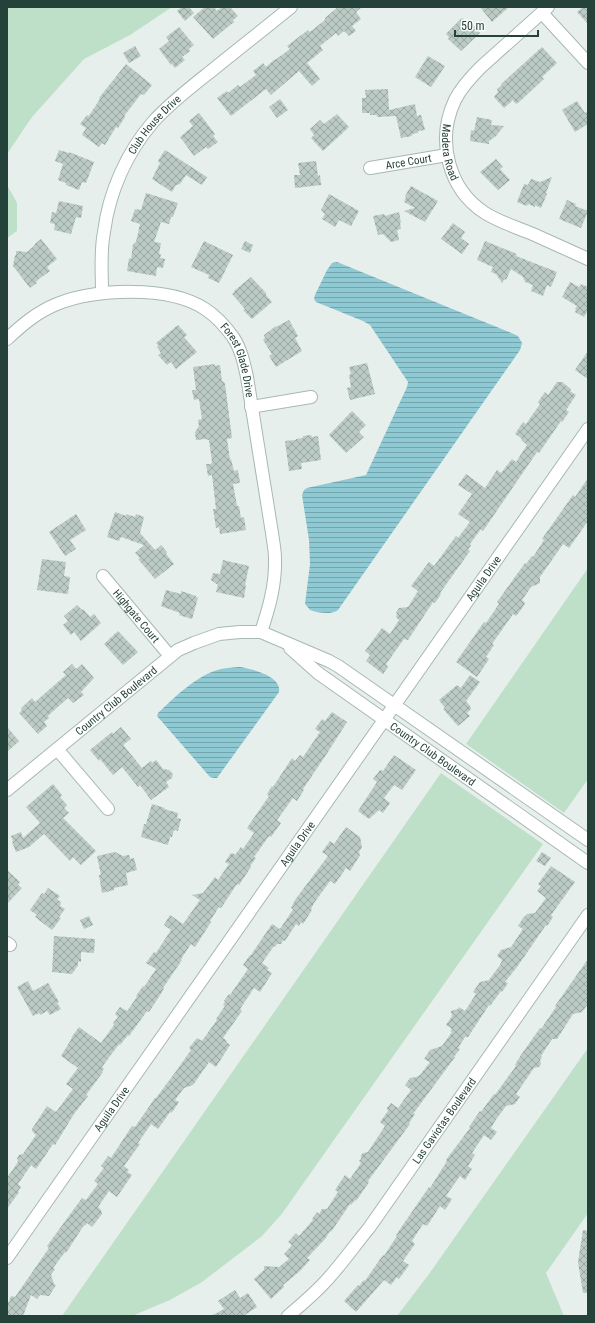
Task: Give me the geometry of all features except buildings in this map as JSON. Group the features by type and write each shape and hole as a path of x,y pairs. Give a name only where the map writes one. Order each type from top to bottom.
{"street":[{"name":"Club House Drive","path":"102,292 101,262 104,232 110,202 121,174 135,147 153,122 175,100 291,7"},
{"path":"545,10 588,63"},
{"name":"Madera Road","path":"545,10 481,67 463,87 450,113 446,128 445,143 447,155 454,179 468,198 486,214 588,259"},
{"name":"Arce Court","path":"370,168 447,155"},
{"name":"Forest Glade Drive","path":"7,339 35,315 56,304 102,292 134,292 166,295 186,300 204,308 220,322 233,338 242,356 252,407 275,558 273,590 262,632"},
{"path":"252,407 311,398"},
{"name":"Aguila Drive","path":"7,1258 588,429"},
{"name":"Highgate Court","path":"103,576 170,656"},
{"name":"Country Club Boulevard","path":"7,790 178,650 219,634 262,632 333,663 588,840"},
{"name":"Country Club Boulevard","path":"282,640 318,673 588,863"},
{"path":"57,749 108,809"},
{"name":"Las Gaviotas Boulevard","path":"288,1316 326,1282 346,1259 588,915"}],"green space":[{"path":"7,7 172,7 130,35 84,59 32,117 7,154"},
{"path":"7,185 17,203 17,231 7,238"},
{"path":"588,568 588,779 564,813 466,744"},
{"path":"441,773 543,844 281,1215 261,1237 202,1282 170,1300 132,1316 62,1316"},
{"path":"588,1048 588,1213 546,1273 564,1316 397,1316 429,1274"}],"water":[{"path":"337,262 509,332 518,336 522,343 520,350 338,610 332,613 325,613 310,610 305,604 310,564 309,540 302,495 304,490 307,488 366,475 408,382 370,325 316,302 314,299 327,270 332,263"},
{"path":"240,667 265,674 276,682 279,686 279,692 217,778 210,777 157,716 158,713 179,693 195,681 221,669"}]}
